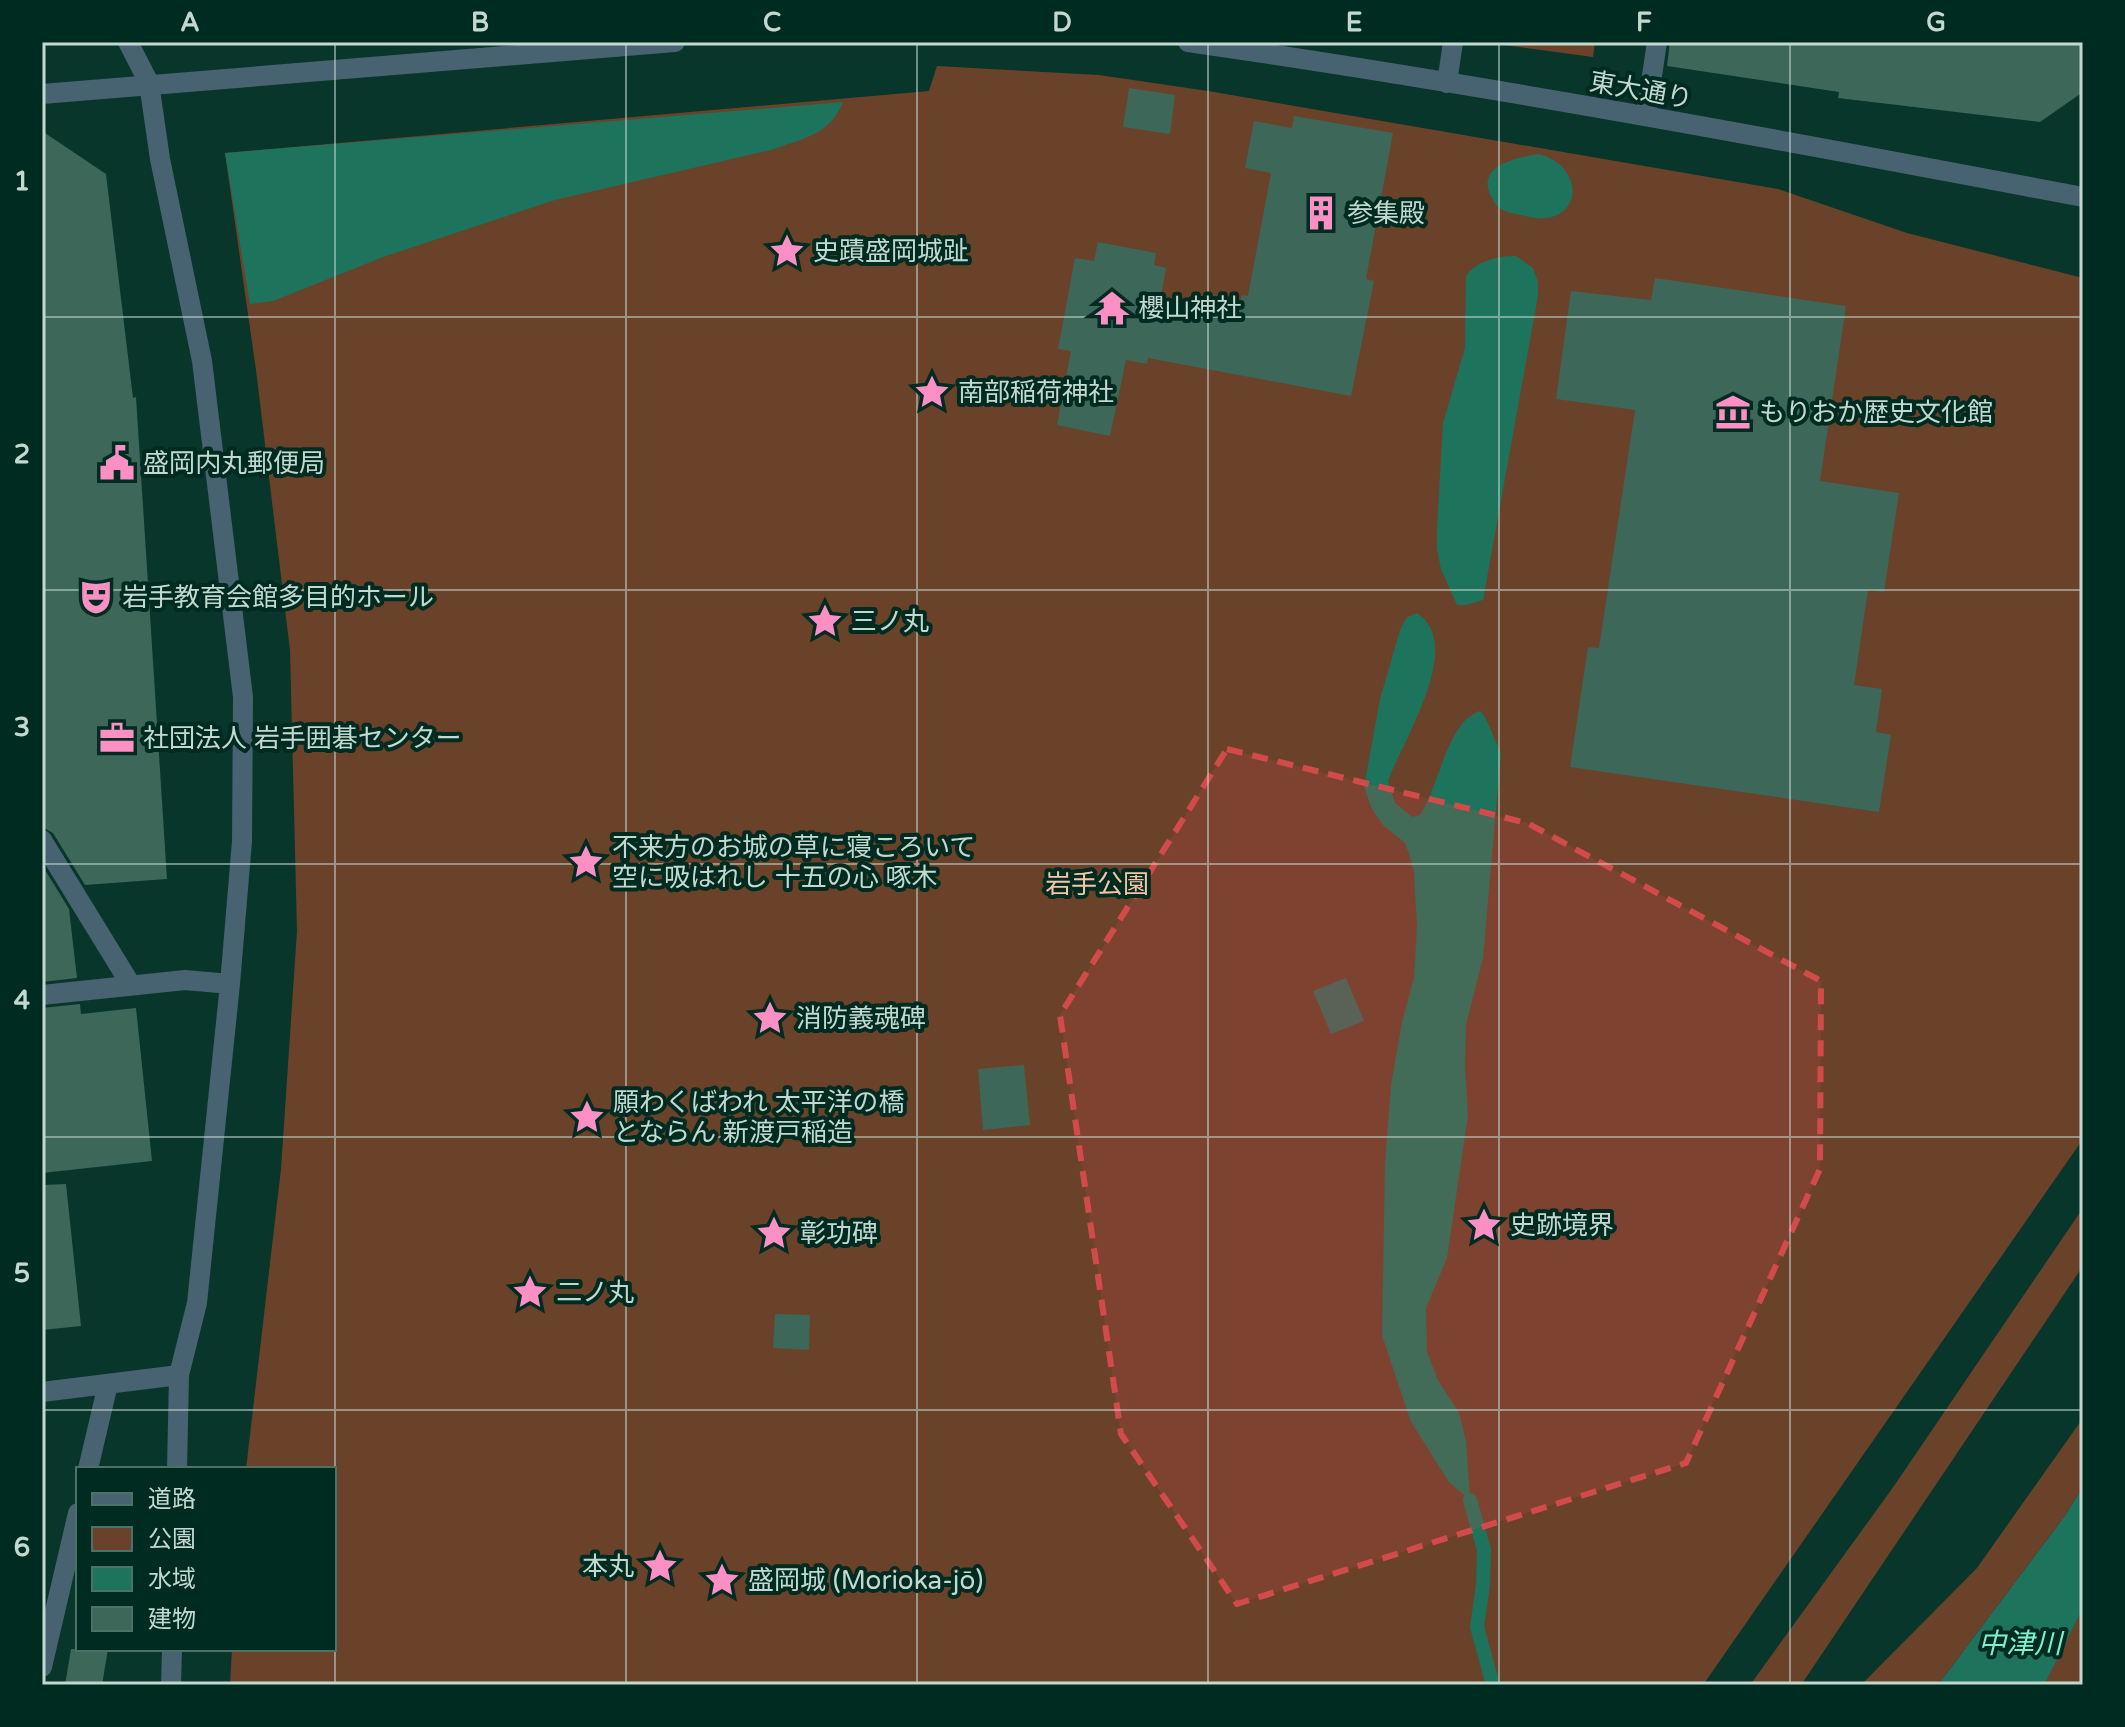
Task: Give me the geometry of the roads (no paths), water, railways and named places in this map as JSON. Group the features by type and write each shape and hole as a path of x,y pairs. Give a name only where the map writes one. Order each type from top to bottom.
{"street":[{"path":"128,42 149,83 158,151 202,361 243,697 242,841 230,984 197,1303 179,1375 177,1467"},
{"path":"42,94 675,42"},
{"name":"東大通り","path":"1188,42 1328,52 1447,83 1646,116 2083,197"},
{"path":"1447,83 1453,42"},
{"path":"1646,116 1657,42"},
{"path":"42,840 131,985"},
{"path":"42,995 185,980 230,984"},
{"path":"42,1392 179,1375"},
{"path":"88,1467 108,1384"},
{"path":"42,1667 76,1522"},
{"path":"171,1685 172,1651"}],"water":[{"path":"843,102 823,129 771,150 555,200 383,257 273,301 250,304 225,153"},
{"path":"1539,154 1555,161 1566,172 1572,184 1572,196 1567,207 1558,215 1544,218 1499,208 1490,194 1489,176 1502,164"},
{"path":"1516,256 1533,268 1538,282 1538,296 1483,600 1457,605 1441,569 1437,527 1443,423 1465,348 1466,276 1488,260"},
{"path":"1417,613 1430,628 1435,647 1433,670 1416,719 1388,781 1395,803 1412,817 1420,815 1459,728 1480,711 1501,753 1483,958 1466,1025 1468,1115 1447,1258 1426,1308 1427,1352 1438,1380 1459,1413 1466,1441 1470,1500 1449,1482 1411,1422 1382,1335 1385,1164 1391,1085 1402,1022 1414,978 1417,927 1414,872 1405,843 1383,825 1372,809 1364,787 1380,699 1400,630 1407,617"},
{"name":"中津川","path":"2083,1487 2083,1608 2044,1685 1938,1685 2064,1517"}],"waterway":[{"path":"1470,1500 1484,1550 1477,1627 1493,1685"}],"place":[{"name":"参集殿","path":"1321,213"},
{"name":"史蹟盛岡城趾","path":"787,251"},
{"name":"櫻山神社","path":"1112,308"},
{"name":"南部稲荷神社","path":"932,392"},
{"name":"もりおか歴史文化館","path":"1733,412"},
{"name":"盛岡内丸郵便局","path":"117,463"},
{"name":"岩手教育会館多目的ホール","path":"96,597"},
{"name":"三ノ丸","path":"825,621"},
{"name":"社団法人 岩手囲碁センター","path":"117,738"},
{"name":"不来方のお城の草に寝ころいて 空に吸はれし 十五の心 啄木","path":"586,862"},
{"name":"消防義魂碑","path":"770,1018"},
{"name":"願わくばわれ 太平洋の橋 とならん 新渡戸稲造","path":"587,1117"},
{"name":"史跡境界","path":"1484,1225"},
{"name":"彰功碑","path":"774,1233"},
{"name":"二ノ丸","path":"530,1292"},
{"name":"本丸","path":"660,1566"},
{"name":"盛岡城 (Morioka-jō)","path":"722,1580"}],"park label":[{"name":"岩手公園","path":"1097,884"}]}
